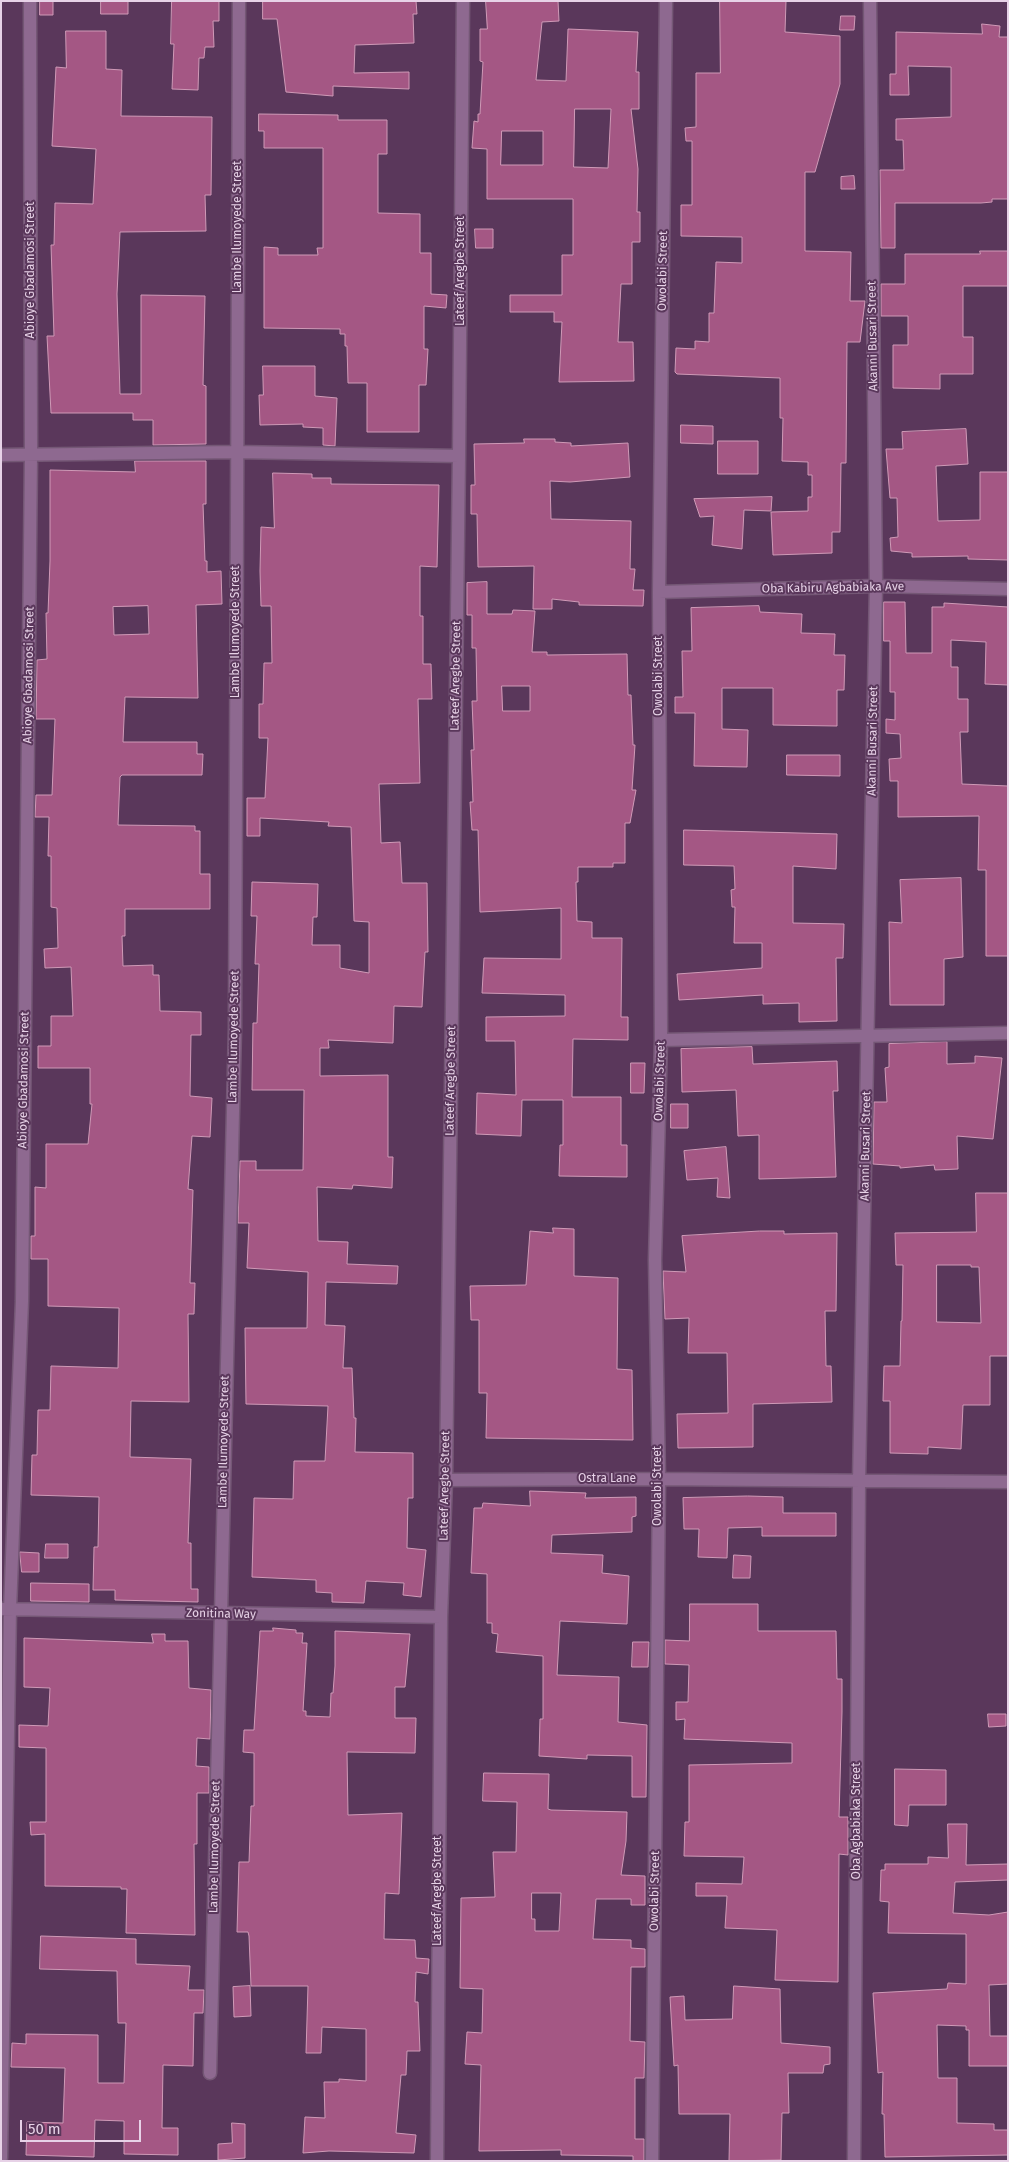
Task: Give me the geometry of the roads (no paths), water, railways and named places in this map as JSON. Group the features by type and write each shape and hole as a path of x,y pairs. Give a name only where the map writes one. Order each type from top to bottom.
{"street":[{"name":"Abioye Gbadamosi Street","path":"1,2158 6,1609 22,1301 31,455 30,1"},
{"name":"Lambe Ilumoyede Street","path":"210,2073 235,1028 236,452 240,1"},
{"name":"Lateef Aregbe Street","path":"437,2161 441,1617 446,1480 459,456 462,1"},
{"name":"Owolabi Street","path":"652,2161 659,1478 655,1260 661,1040 659,592 666,1"},
{"name":"Akanni Busari Street","path":"859,1480 876,586 870,1"},
{"path":"1,455 236,452 459,456"},
{"name":"Oba Kabiru Agbabiaka Ave","path":"659,592 876,586 1008,589"},
{"path":"661,1040 1008,1033"},
{"name":"Ostra Lane","path":"446,1480 659,1478 1008,1482"},
{"name":"Oba Agbabiaka Street","path":"854,2161 859,1480"},
{"name":"Zonitina Way","path":"6,1609 441,1617"}]}
